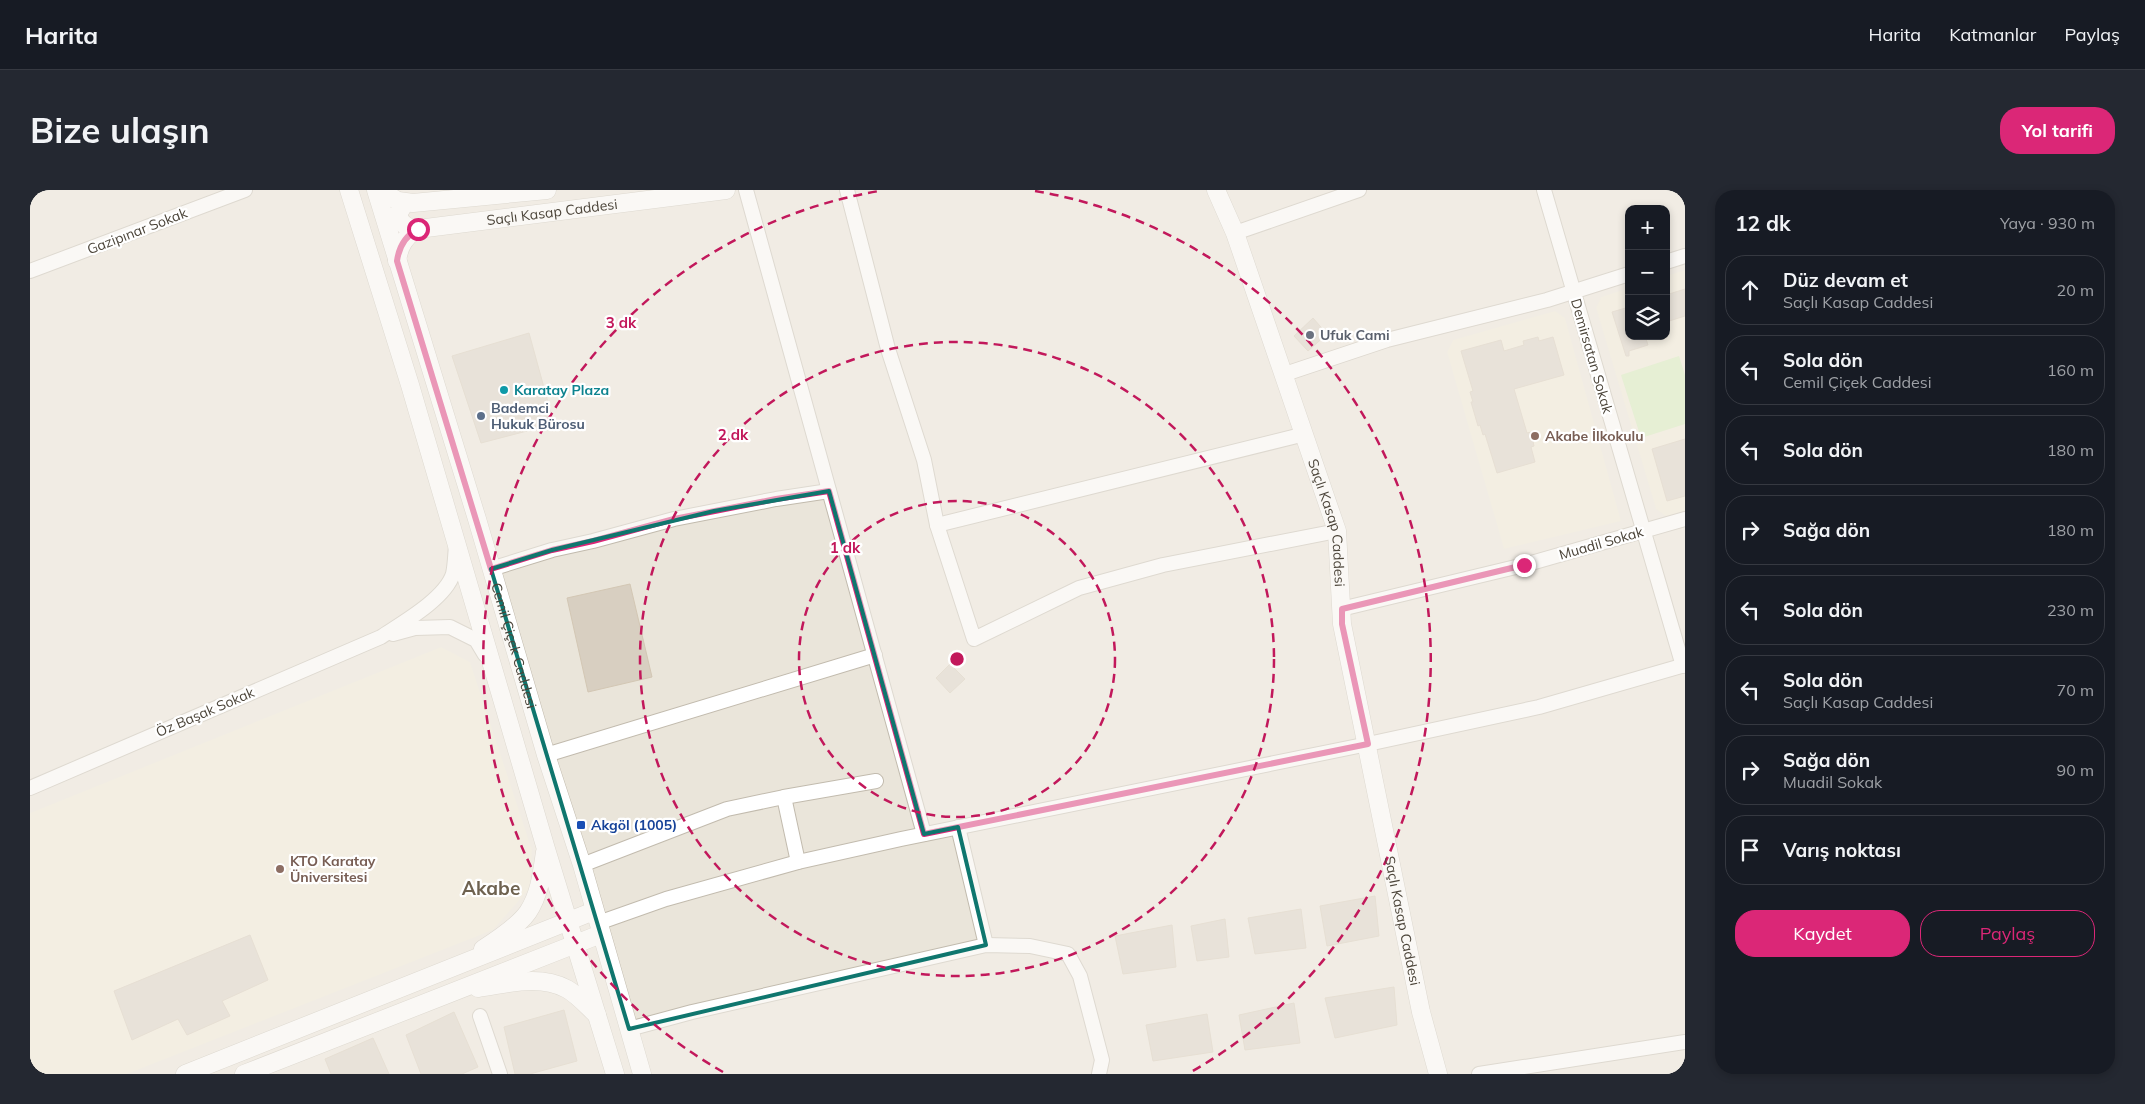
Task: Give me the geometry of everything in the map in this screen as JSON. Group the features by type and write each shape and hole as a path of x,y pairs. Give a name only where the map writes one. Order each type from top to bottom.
{"street":[{"name":"Gazipınar Sokak","path":"30,271 245,190"},
{"name":"Cemil Çiçek Caddesi","path":"349,190 615,1074"},
{"name":"Cemil Çiçek Caddesi","path":"377,190 546,755 582,865 642,1074"},
{"path":"377,190 390,198 405,203 398,214 401,222 408,228 418,229"},
{"name":"Saçlı Kasap Caddesi","path":"405,203 547,190"},
{"name":"Saçlı Kasap Caddesi","path":"418,229 726,190"},
{"path":"746,190 924,834"},
{"path":"847,190 888,349 924,460 937,525 974,639 1079,588 1163,565 1337,531"},
{"name":"Saçlı Kasap Caddesi","path":"1216,190 1235,233 1285,374 1337,531 1342,624 1422,1012 1438,1074"},
{"path":"1235,233 1359,190"},
{"name":"Demirsatan Sokak","path":"1544,190 1642,531 1684,666"},
{"path":"397,261 398,251 403,242 410,233 418,229"},
{"path":"1670,261 1685,256"},
{"path":"1285,374 1387,340 1547,300 1625,275"},
{"path":"937,525 1305,434"},
{"path":"491,569 552,550 674,519 776,499 829,491"},
{"name":"Muadil Sokak","path":"1342,609 1524,565 1685,519"},
{"path":"380,637 408,620 436,599 453,574 456,542"},
{"path":"380,637 415,628 450,627 476,640 496,674"},
{"name":"Öz Başak Sokak","path":"30,788 380,637"},
{"path":"546,755 874,655"},
{"path":"185,1074 568,923 598,922 666,899 798,862 924,834 1368,744 1539,707 1684,666"},
{"path":"582,865 727,810 784,797 876,781"},
{"path":"784,797 798,862"},
{"path":"958,827 986,945"},
{"path":"455,968 499,938 528,912 539,888 546,849"},
{"path":"244,1074 575,942 598,922"},
{"path":"629,1029 692,1012 986,945 1030,946 1068,954 1080,976 1102,1060 1099,1074"},
{"path":"448,993 530,980 549,982 568,990 597,1015"},
{"path":"480,1016 500,1074"},
{"path":"1479,1074 1685,1042"}],"highlighted area":[{"path":"829,491 924,834 958,827 986,945 629,1029 491,569 552,550 714,511"}],"shaded area":[{"path":"30,190 1685,190 1685,1074 30,1074"},
{"path":"1685,270 1685,512 1667,517 1656,509 1596,308 1601,297 1625,289 1625,340 1670,340 1670,275"},
{"name":"Akabe İlkokulu","path":"1555,311 1565,318 1621,521 1504,549 1447,352 1453,340"},
{"name":"KTO Karatay Üniversitesi","path":"441,647 470,662 532,850 530,888 493,930 127,1074 30,1074 30,813"}],"green space":[{"path":"1679,356 1685,375 1685,424 1641,438 1621,375"}],"building":[{"path":"1685,289 1685,316 1670,321 1670,295"},
{"path":"1625,308 1625,340 1646,340 1648,345 1629,351 1629,356 1626,356 1612,312"},
{"name":"Ufuk Cami","path":"1313,318 1327,334 1308,351 1294,336"},
{"name":"Karatay Plaza","path":"529,333 554,424 481,443 452,356"},
{"path":"1538,337 1539,341 1553,337 1564,375 1514,389 1527,433 1531,432 1534,446 1531,447 1535,462 1497,473 1485,434 1483,435 1480,425 1478,426 1471,402 1473,402 1470,392 1473,391 1461,351 1501,340 1504,351 1524,345 1523,341"},
{"path":"1685,439 1685,496 1667,501 1652,449"},
{"path":"630,584 652,677 588,692 567,598"},
{"path":"950,664 965,679 950,693 936,678"},
{"path":"1375,896 1379,936 1327,946 1320,906"},
{"path":"1301,909 1306,948 1255,954 1248,918"},
{"path":"1225,919 1229,957 1197,961 1191,926"},
{"path":"1172,925 1176,967 1123,974 1115,936"},
{"path":"250,935 268,980 222,1001 230,1016 187,1035 178,1019 132,1040 114,991"},
{"path":"1394,987 1397,1025 1335,1038 1325,998"},
{"path":"1294,1003 1300,1043 1245,1050 1239,1015"},
{"path":"564,1010 577,1061 530,1074 515,1074 504,1027"},
{"path":"454,1012 478,1067 462,1074 421,1074 406,1035"},
{"path":"1207,1014 1213,1052 1153,1061 1146,1025"},
{"path":"373,1038 389,1074 331,1074 325,1059"}],"place":[{"name":"Ufuk Cami","path":"1310,335"},
{"name":"Karatay Plaza","path":"504,390"},
{"name":"Bademci Hukuk Bürosu","path":"481,416"},
{"name":"Akabe İlkokulu","path":"1535,436"},
{"name":"Akgöl (1005)","path":"581,825"},
{"name":"KTO Karatay Üniversitesi","path":"280,869"}],"district":[{"name":"Akabe","path":"491,888"}],"route":[{"path":"418,229 410,233 403,242 398,251 397,261 491,569 552,550 674,519 776,499 829,491 924,834 1368,744 1342,624 1342,609 1524,565"}]}
